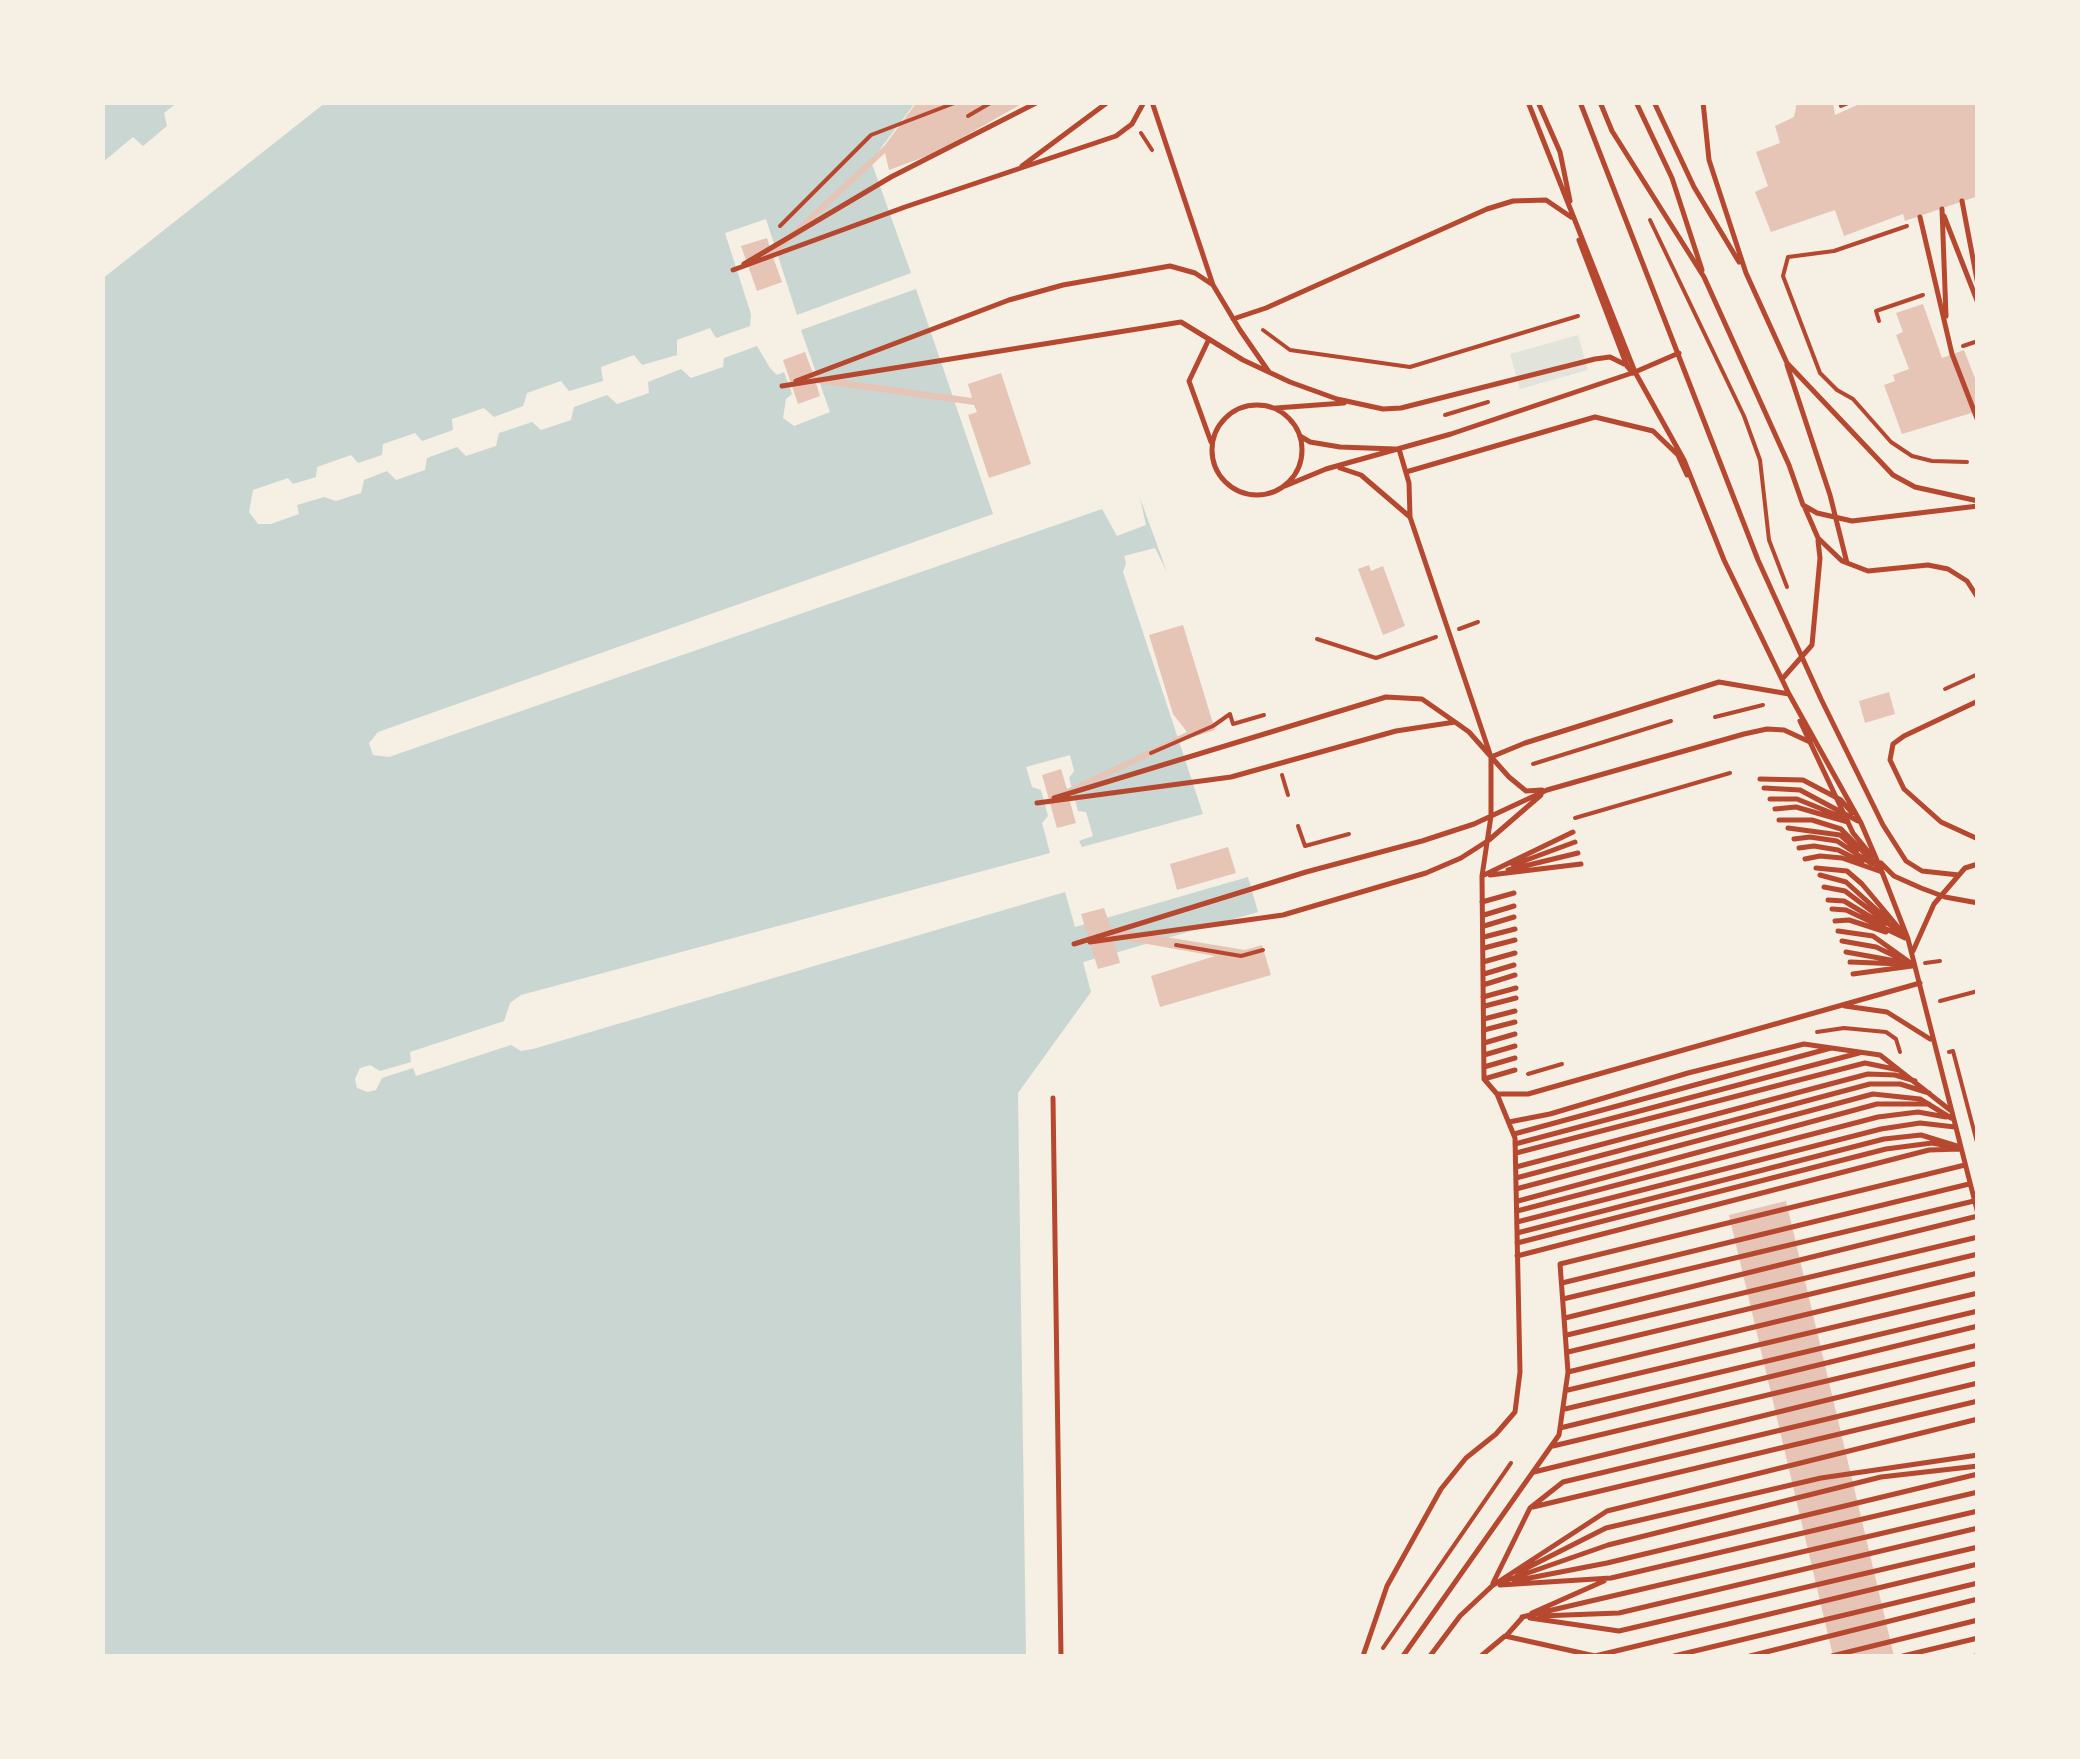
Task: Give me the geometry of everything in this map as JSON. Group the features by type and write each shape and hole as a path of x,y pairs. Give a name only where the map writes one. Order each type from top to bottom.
{"lane":[{"path":"1038,102 892,177 733,270 1116,136 1132,124 1144,102"},
{"path":"1018,169 1108,102"},
{"path":"1152,102 1214,284 1271,374"},
{"path":"1528,102 1635,372 1684,460 1719,548 1789,694 1870,842 1908,939 1978,1215 1565,1318"},
{"path":"1538,102 1560,152 1582,253 1627,366 1653,403 1852,833 1894,876 1944,897 1978,904"},
{"path":"1580,102 1758,560 1883,826 1906,861 1922,871 1959,875"},
{"path":"1600,102 1612,131 1704,277"},
{"path":"1636,102 1672,178 1704,277 1790,465 1818,538 1820,558 1812,645 1782,678"},
{"path":"1654,102 1694,187 1746,273"},
{"path":"1704,102 1709,160 1746,273 1787,363 1847,562"},
{"path":"1233,319 1500,205 1546,200 1574,218"},
{"path":"1962,201 1978,284"},
{"path":"1946,330 1942,209 1978,303"},
{"path":"1921,219 1957,370 1978,420"},
{"path":"1214,284 1170,266 1063,285 1010,300 782,386 1182,322 1271,374 1353,403 1386,409 1610,357 1627,366"},
{"path":"1209,338 1189,380 1212,445 1213,460 1229,485 1256,496 1635,372 1679,353"},
{"path":"1787,363 1892,474 1915,488 1978,504"},
{"path":"1212,445 1223,421 1232,413 1257,405 1272,408 1353,403"},
{"path":"1272,408 1294,424 1300,436 1300,464 1285,486"},
{"path":"1406,472 1596,417 1653,431 1684,460"},
{"path":"1300,436 1340,448 1399,449"},
{"path":"1363,1656 1386,1586 1441,1489 1466,1458 1496,1434 1515,1412 1520,1372 1516,1144 1496,1094 1484,1079 1482,876 1491,816 1490,757 1410,517 1406,472 1399,449"},
{"path":"1336,467 1361,475 1410,517"},
{"path":"1804,505 1818,513 1852,521 1978,504"},
{"path":"1818,538 1847,562 1868,571 1928,564 1948,569 1966,581 1978,598"},
{"path":"1490,757 1718,682 1789,694"},
{"path":"1455,722 1396,731 1232,777 1037,803 1386,697 1422,699 1455,722 1469,732 1526,790 1546,790"},
{"path":"1978,700 1904,736 1893,744 1890,760 1904,789 1941,822 1978,840"},
{"path":"1546,790 1489,840 1426,872 1282,915 1074,944 1306,872 1422,841 1491,816 1546,790 1767,729 1796,734 1810,742"},
{"path":"1760,779 1804,780 1841,800 1861,823"},
{"path":"1764,788 1800,790 1840,808 1861,823"},
{"path":"1770,798 1797,799 1861,823"},
{"path":"1775,809 1796,807 1838,821 1861,823"},
{"path":"1780,820 1812,820 1841,829 1882,872"},
{"path":"1788,828 1840,835 1882,872"},
{"path":"1482,876 1573,832"},
{"path":"1794,839 1837,841 1882,872"},
{"path":"1482,876 1575,842"},
{"path":"1800,848 1838,850 1882,872"},
{"path":"1482,876 1578,853"},
{"path":"1805,859 1842,858 1882,872"},
{"path":"1482,876 1581,864"},
{"path":"1912,954 1934,904 1965,868 1978,864"},
{"path":"1818,872 1847,872 1862,884 1908,939"},
{"path":"1824,887 1845,891 1908,939"},
{"path":"1482,902 1514,893"},
{"path":"1828,900 1844,901 1908,939"},
{"path":"1482,915 1514,906"},
{"path":"1832,909 1846,910 1908,939"},
{"path":"1482,926 1514,917"},
{"path":"1835,921 1849,920 1908,939"},
{"path":"1482,937 1515,929"},
{"path":"1838,932 1873,936 1915,965"},
{"path":"1483,949 1515,940"},
{"path":"1842,941 1876,947 1915,965"},
{"path":"1846,952 1915,965"},
{"path":"1483,962 1516,953"},
{"path":"1850,962 1915,965"},
{"path":"1483,974 1514,964"},
{"path":"1854,974 1915,965"},
{"path":"1483,984 1515,976"},
{"path":"1496,1094 1528,1094 1920,983"},
{"path":"1483,997 1516,988"},
{"path":"1483,1007 1516,998"},
{"path":"1842,1005 1887,1012 1933,1040"},
{"path":"1483,1020 1515,1011"},
{"path":"1484,1030 1515,1022"},
{"path":"1484,1044 1515,1034"},
{"path":"1509,1122 1804,1044 1880,1054 1951,1111"},
{"path":"1484,1055 1515,1046"},
{"path":"1514,1134 1834,1048"},
{"path":"1516,1144 1862,1052"},
{"path":"1484,1067 1515,1058"},
{"path":"1516,1153 1865,1063 1906,1072"},
{"path":"1484,1079 1515,1070"},
{"path":"1516,1166 1868,1074 1895,1075 1918,1082"},
{"path":"1516,1178 1870,1084 1900,1084 1932,1094"},
{"path":"1516,1189 1873,1094 1920,1098 1954,1124"},
{"path":"1052,1098 1061,1656"},
{"path":"1517,1201 1877,1104 1932,1104"},
{"path":"1516,1211 1879,1116 1938,1113 1954,1124"},
{"path":"1517,1222 1881,1129 1920,1123 1954,1124"},
{"path":"1517,1233 1884,1139 1921,1136 1960,1148"},
{"path":"1518,1243 1886,1149 1932,1144 1960,1148"},
{"path":"1518,1256 1929,1150 1960,1148"},
{"path":"1402,1656 1560,1428 1568,1390 1568,1352 1560,1264 1964,1165"},
{"path":"1562,1282 1970,1184"},
{"path":"1563,1300 1974,1201"},
{"path":"1567,1335 1978,1237"},
{"path":"1568,1352 1978,1254"},
{"path":"1568,1372 1978,1272"},
{"path":"1568,1390 1978,1293"},
{"path":"1565,1409 1978,1310"},
{"path":"1560,1428 1978,1326"},
{"path":"1550,1446 1978,1346"},
{"path":"1532,1472 1978,1364"},
{"path":"1492,1586 1530,1508 1563,1482 1978,1382"},
{"path":"1530,1508 1978,1401"},
{"path":"1430,1656 1460,1616 1492,1586 1607,1511 1978,1419"},
{"path":"1492,1586 1606,1528 1821,1478 1978,1456"},
{"path":"1492,1586 1607,1563 1978,1470"},
{"path":"1492,1586 1608,1545 1881,1477 1978,1470"},
{"path":"1492,1586 1612,1578 1978,1492"},
{"path":"1522,1617 1978,1511"},
{"path":"1522,1617 1619,1613 1978,1528"},
{"path":"1522,1617 1619,1632 1978,1547"},
{"path":"1506,1636 1596,1656 1978,1564"},
{"path":"1481,1656 1522,1617 1612,1578"},
{"path":"1674,1656 1978,1583"},
{"path":"1750,1656 1978,1600"},
{"path":"1832,1656 1978,1620"},
{"path":"1903,1656 1978,1638"}],"path":[{"path":"780,226 871,135 957,102"},
{"path":"968,116 992,102"},
{"path":"1840,102 1841,106 1851,102"},
{"path":"1132,124 1148,140 1154,158"},
{"path":"1921,219 1834,251 1788,257 1783,276 1820,373 1853,399 1891,442 1912,456 1932,462 1967,462"},
{"path":"1676,276 1750,430 1760,460 1770,540 1789,591"},
{"path":"1880,321 1876,311 1937,290"},
{"path":"1263,330 1290,350 1410,367 1578,316"},
{"path":"1317,639 1376,658 1478,622"},
{"path":"1946,689 1978,674"},
{"path":"1715,717 1762,704"},
{"path":"1213,726 1230,714 1233,724 1264,715"},
{"path":"1532,764 1671,721"},
{"path":"1561,822 1730,773"},
{"path":"1298,826 1305,846 1348,834"},
{"path":"1940,1000 1978,991"},
{"path":"1953,1051 1978,1146"},
{"path":"1524,1075 1562,1064"},
{"path":"1382,1648 1511,1463"}],"shaded area":[{"path":"103,102 177,103 164,113 167,126 143,146 133,137 103,162"},
{"path":"325,103 915,103 871,161 911,273 797,315 766,219 725,233 751,314 750,326 716,338 710,328 677,340 677,355 642,365 634,355 601,367 603,381 569,391 561,381 527,393 523,406 494,417 484,408 452,419 453,430 422,441 415,433 383,444 382,455 358,463 351,455 317,467 316,477 293,484 288,478 253,490 249,512 258,524 271,524 299,514 297,505 324,497 336,501 361,493 364,480 387,471 396,480 425,470 427,458 457,447 466,456 496,446 499,433 532,422 541,430 571,420 574,407 607,395 617,404 649,393 648,382 681,369 691,378 723,367 724,358 757,346 777,375 784,372 792,394 786,399 783,418 794,426 830,412 801,330 916,289 993,514 378,732 369,743 373,755 389,757 1102,509 1117,536 1146,525 1140,498 1167,572 1155,548 1124,556 1123,572 1203,814 1082,847 1079,841 1093,836 1086,812 1078,811 1069,778 1074,771 1070,755 1026,767 1032,787 1041,790 1048,816 1042,823 1050,853 521,995 510,1003 504,1021 410,1052 411,1062 380,1071 370,1065 360,1068 355,1079 357,1088 368,1092 376,1090 382,1078 413,1068 416,1076 511,1045 521,1051 533,1049 1065,892 1075,927 1248,877 1258,912 1083,962 1091,992 1018,1093 1026,1656 103,1656 102,279"},
{"path":"1578,335 1588,370 1520,389 1510,354"}],"building":[{"path":"917,102 1025,102 935,153 889,170 885,153 773,257 782,282 757,291 741,246 767,238 771,251 885,145"},
{"path":"1797,102 1833,102 1835,115 1864,102 1978,102 1978,196 1905,221 1903,214 1844,236 1835,210 1771,232 1755,192 1768,186 1756,152 1780,143 1775,126 1794,117"},
{"path":"1923,304 1942,358 1964,350 1978,386 1978,411 1902,434 1884,385 1895,381 1893,375 1909,369 1896,335 1903,332 1896,313"},
{"path":"805,352 814,376 972,398 968,384 1001,373 1031,464 989,478 968,415 977,412 974,405 816,383 820,396 798,404 783,360"},
{"path":"1369,565 1371,571 1383,566 1405,626 1383,635 1358,569"},
{"path":"1183,625 1215,730 1187,739 1068,795 1076,823 1057,828 1042,775 1061,769 1067,789 1187,732 1173,714 1149,635"},
{"path":"1889,692 1895,714 1865,723 1859,701"},
{"path":"1228,847 1236,873 1177,890 1170,864"},
{"path":"1104,908 1111,928 1245,950 1262,945 1271,975 1160,1007 1151,976 1215,956 1113,938 1120,963 1098,969 1081,914"},
{"path":"1786,1201 1894,1656 1833,1656 1729,1215"}]}
